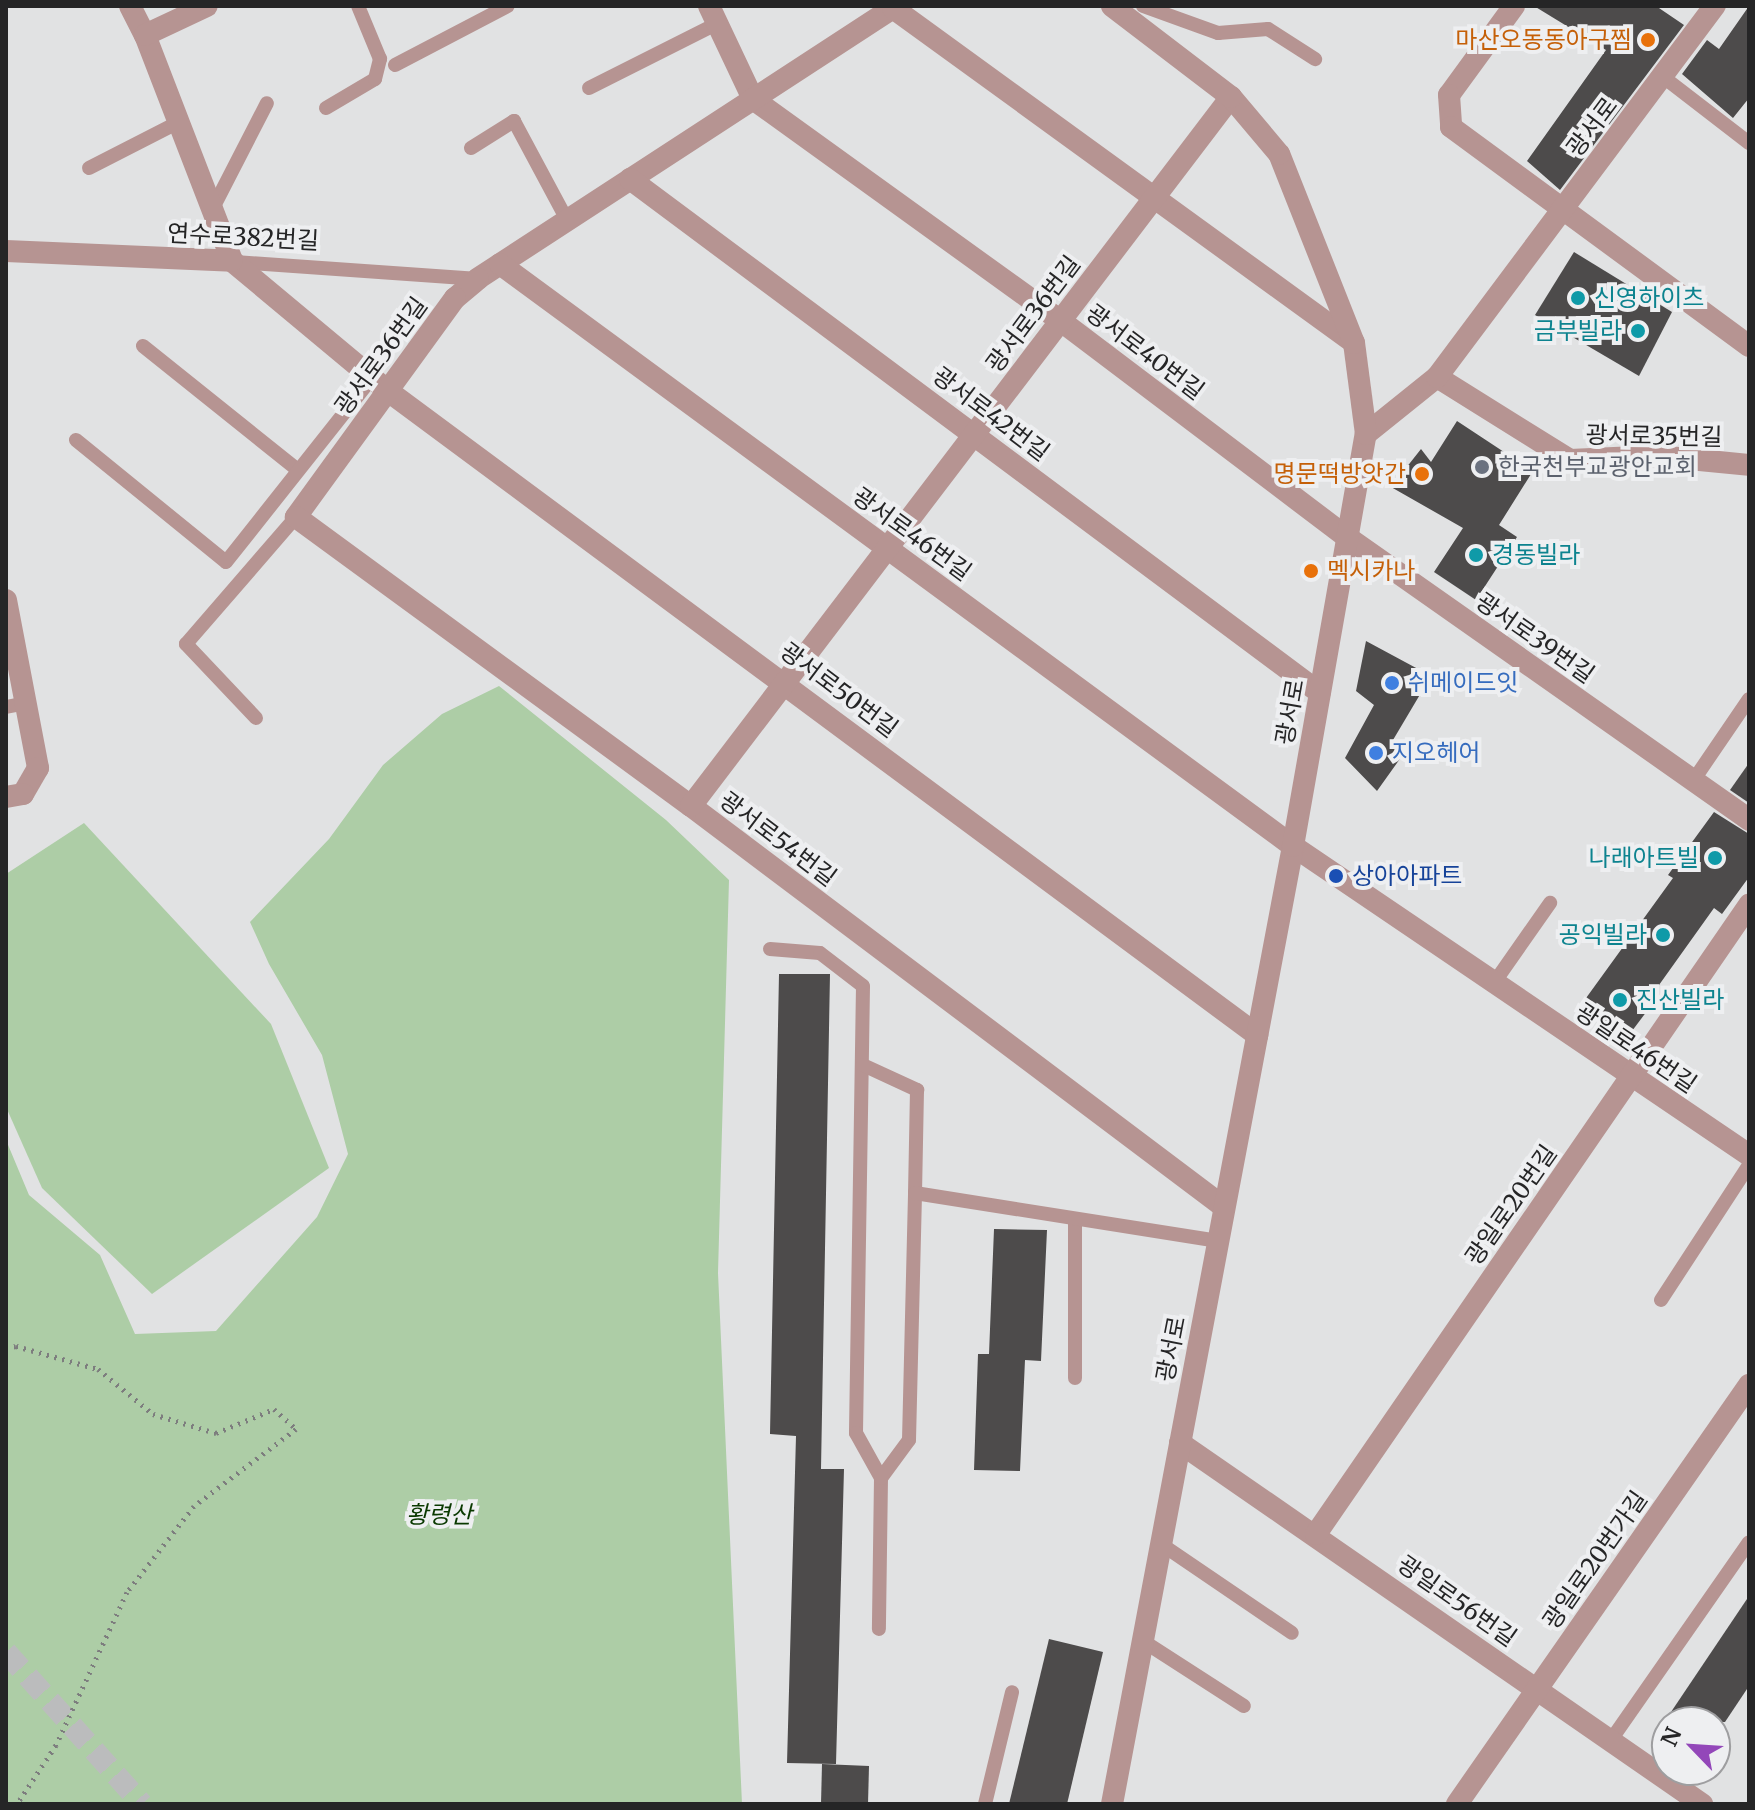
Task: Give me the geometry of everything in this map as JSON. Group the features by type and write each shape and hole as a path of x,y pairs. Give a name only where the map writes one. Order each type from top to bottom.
{"street":[{"path":"130,6 145,35 232,261"},
{"path":"145,35 207,6"},
{"path":"1112,6 1231,97 1279,154 1354,343 1366,434"},
{"name":"광서로","path":"1112,1804 1293,846 1366,434 1437,377 1715,6"},
{"name":"광서로36번길","path":"296,517 380,384 455,298 500,264 895,7 1354,343"},
{"path":"1506,9 1449,95 1451,127 1749,346"},
{"path":"714,15 753,99"},
{"name":"광서로36번길","path":"691,806 1231,97"},
{"name":"광서로40번길","path":"753,99 1061,321 1347,537"},
{"name":"광서로42번길","path":"630,179 1320,693"},
{"name":"연수로382번길","path":"6,251 232,261"},
{"name":"광서로50번길","path":"232,261 380,384 1257,1035"},
{"name":"광서로46번길","path":"500,264 1293,846"},
{"name":"광서로35번길","path":"1437,377 1570,460 1658,456 1749,465"},
{"name":"광서로54번길","path":"296,517 691,806 1224,1207"},
{"name":"광서로39번길","path":"1347,537 1749,820"},
{"path":"6,600 16,705 38,768 23,794 6,797"},
{"name":"광일로46번길","path":"1293,846 1749,1155"},
{"name":"광일로20번길","path":"1316,1534 1749,905"},
{"name":"광일로20번가길","path":"1457,1804 1749,1385"},
{"name":"광일로56번길","path":"1180,1443 1316,1534 1702,1804"}],"lane":[{"path":"326,108 375,79 380,59 358,6"},
{"path":"395,65 508,6"},
{"path":"1143,6 1218,33 1268,29 1315,59"},
{"path":"589,88 714,15"},
{"path":"1662,76 1749,143"},
{"path":"212,210 267,103"},
{"path":"471,148 514,121 567,220"},
{"path":"89,168 179,122"},
{"name":"연수로382번길","path":"232,261 478,279"},
{"path":"143,346 298,470"},
{"path":"76,440 226,562 298,470 380,384"},
{"path":"256,718 186,644 296,517"},
{"path":"1693,781 1749,699"},
{"path":"1494,983 1550,903"},
{"path":"770,949 820,953 863,986 856,1433 881,1478 879,1629"},
{"path":"863,1065 917,1090 909,1440 881,1478"},
{"path":"1661,1300 1749,1165"},
{"path":"915,1193 1218,1241"},
{"path":"1075,1219 1075,1378"},
{"path":"1611,1740 1749,1542"},
{"path":"1161,1544 1292,1633"},
{"path":"1143,1641 1244,1706"},
{"path":"985,1804 1012,1692"}],"path":[{"path":"6,1348 16,1346 98,1369 153,1414 216,1433 274,1409 296,1429 194,1506 127,1592 56,1745 17,1804"}],"green space":[{"name":"황령산","path":"499,686 666,820 729,880 718,1273 742,1804 6,1804 6,1140 29,1195 100,1255 135,1334 216,1331 317,1217 348,1154 322,1055 269,964 250,922 329,839 383,765 442,714"},
{"path":"84,823 271,1024 329,1168 152,1294 42,1188 6,1107 6,874"}],"building":[{"path":"1534,6 1656,6 1684,25 1560,190 1527,161 1606,50"},
{"path":"1749,6 1749,98 1733,118 1682,74 1707,40 1719,49"},
{"path":"1574,252 1672,312 1639,376 1535,315"},
{"path":"1457,421 1533,471 1499,525 1517,537 1476,600 1434,572 1463,528 1391,487 1421,449 1431,462"},
{"path":"1366,641 1431,676 1393,740 1407,749 1377,791 1345,758 1374,705 1356,691"},
{"path":"1749,763 1749,803 1730,790"},
{"path":"1714,812 1749,834 1749,877 1722,914 1714,908 1654,992 1659,995 1626,1039 1581,1005 1673,878 1668,875"},
{"path":"779,974 830,974 821,1469 844,1469 836,1764 787,1763 796,1436 770,1434"},
{"path":"994,1229 1047,1230 1041,1361 1025,1360 1020,1471 974,1470 978,1354 989,1354"},
{"path":"1749,1596 1749,1686 1731,1713 1731,1706 1675,1706"},
{"path":"1049,1639 1103,1652 1067,1804 1009,1804"},
{"path":"822,1764 869,1766 868,1804 821,1804"}],"tunnel":[{"path":"6,1652 142,1804"}],"place":[{"name":"마산오동동아구찜","path":"1648,40"},
{"name":"신영하이츠","path":"1578,298"},
{"name":"금부빌라","path":"1638,331"},
{"name":"한국천부교광안교회","path":"1482,467"},
{"name":"명문떡방앗간","path":"1422,474"},
{"name":"경동빌라","path":"1476,555"},
{"name":"멕시카나","path":"1311,571"},
{"name":"쉬메이드잇","path":"1392,683"},
{"name":"지오헤어","path":"1376,753"},
{"name":"나래아트빌","path":"1715,858"},
{"name":"상아아파트","path":"1336,876"},
{"name":"공익빌라","path":"1663,935"},
{"name":"진산빌라","path":"1620,1000"}]}
